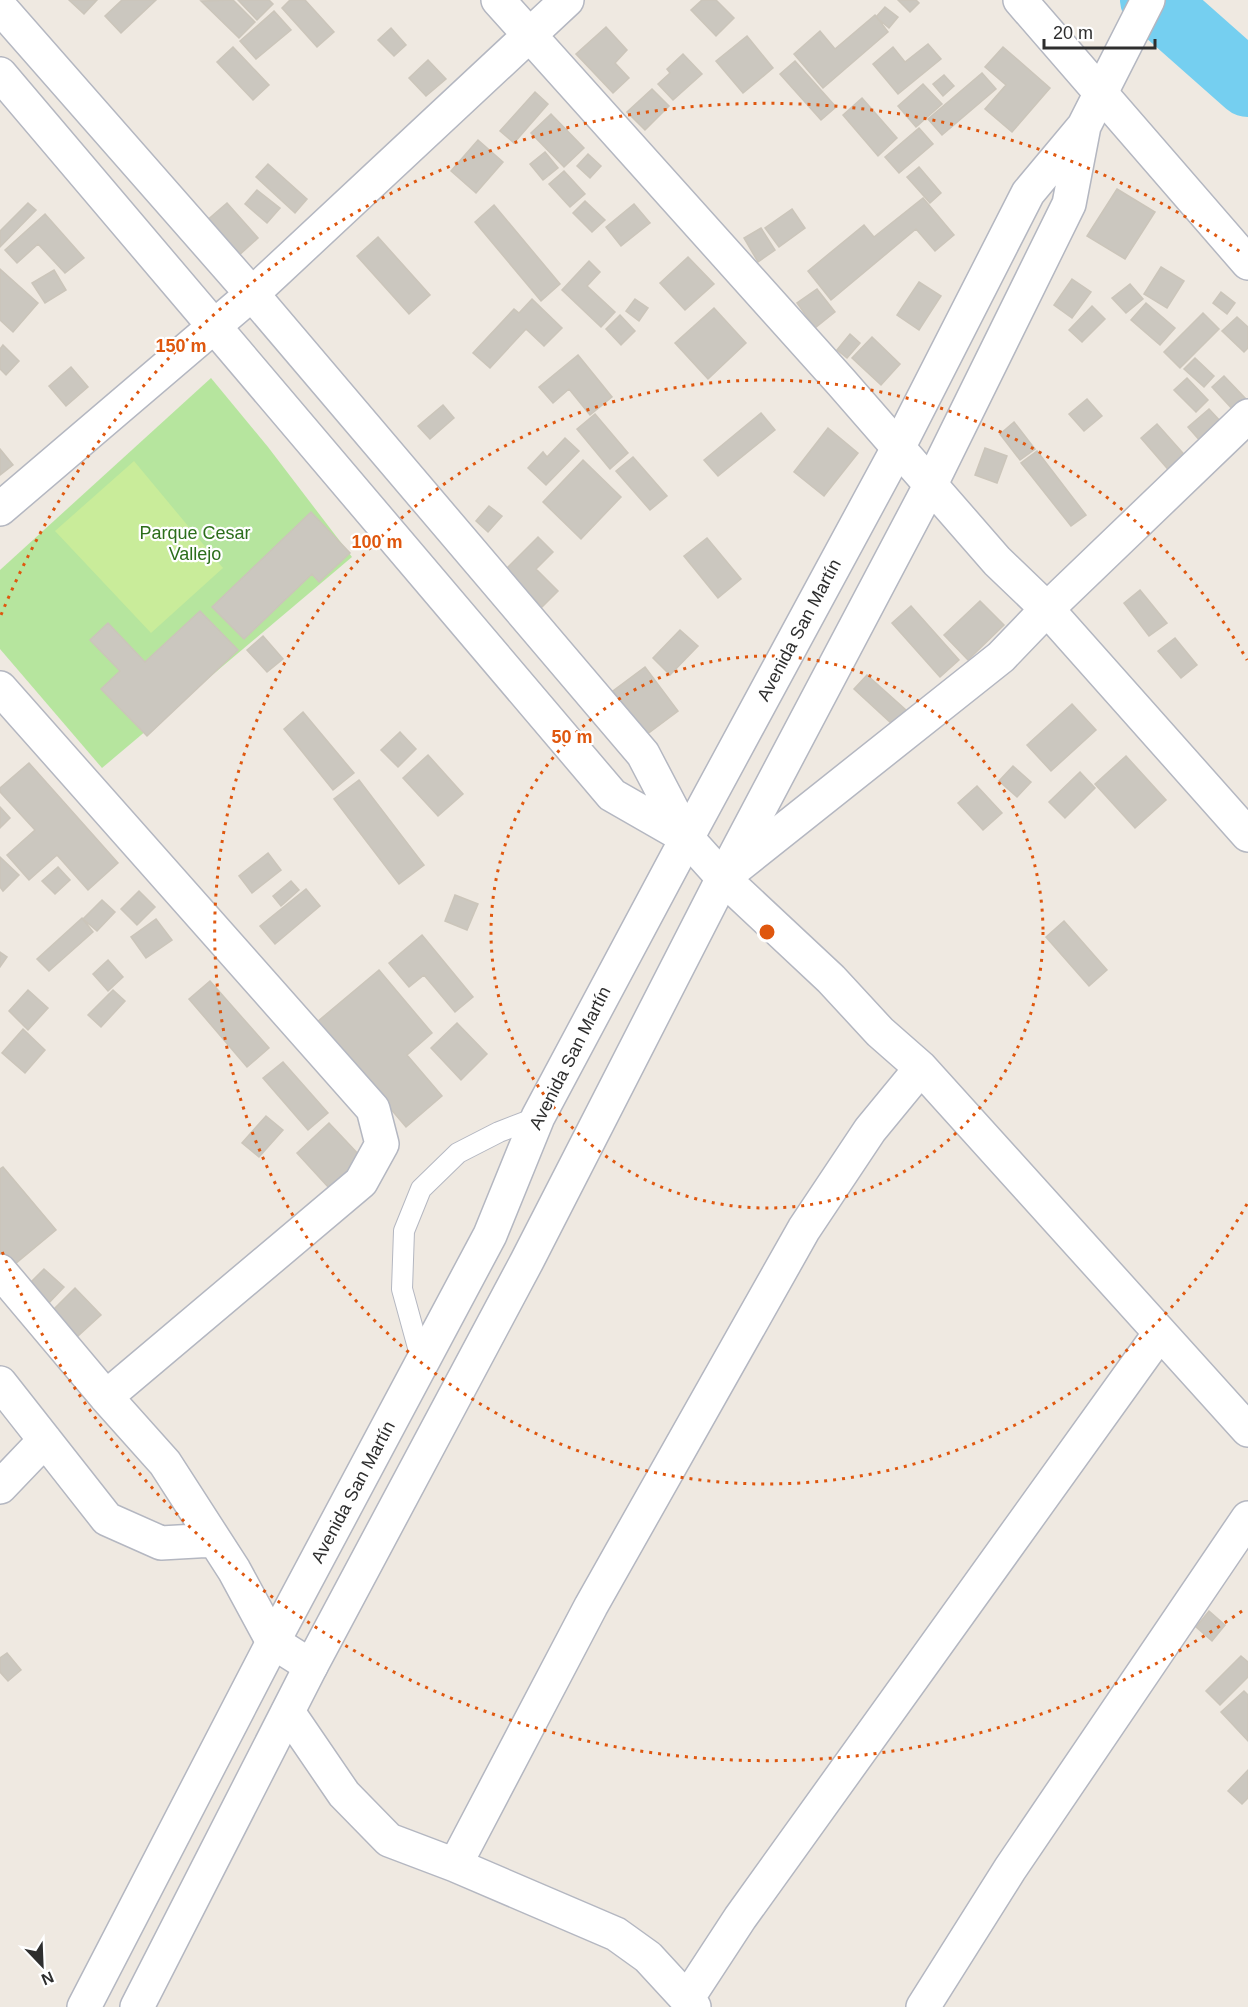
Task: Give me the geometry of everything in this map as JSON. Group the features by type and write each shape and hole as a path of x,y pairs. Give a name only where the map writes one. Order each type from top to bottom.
{"street":[{"path":"498,0 931,484 997,561 1047,609 1248,835"},
{"path":"0,509 252,294 567,0"},
{"path":"1020,0 1107,79 1248,263"},
{"name":"Avenida San Martín","path":"84,2007 273,1642 490,1235 538,1117 898,448 1028,193 1084,126 1148,0"},
{"path":"0,8 252,294 644,754 687,838 723,878 831,980 880,1032 921,1068 1248,1430"},
{"path":"0,74 612,795 687,838"},
{"name":"Avenida San Martín","path":"137,2007 311,1666 528,1260 723,878 931,484 1069,204 1084,126"},
{"path":"723,878 1001,657 1047,609 1248,416"},
{"path":"0,688 373,1109 382,1144 361,1182 106,1398"},
{"path":"455,1865 591,1606 804,1229 870,1130 921,1068"},
{"path":"490,1235 528,1260"},
{"path":"0,1271 106,1398 165,1463 234,1570 273,1642 311,1666"},
{"path":"288,1712 344,1794 389,1840 455,1865 616,1934 648,1957 691,2003 740,1918 1160,1333"},
{"path":"0,1383 107,1519 161,1543 214,1540"},
{"path":"0,1486 45,1440"},
{"path":"923,2007 1010,1869 1248,1518"}],"lane":[{"path":"422,1362 402,1289 404,1231 421,1189 458,1153 499,1132 538,1117"}],"green space":[{"name":"Parque Cesar Vallejo","path":"211,378 268,447 352,557 102,768 0,649 0,570"},
{"path":"134,461 223,568 151,633 55,531"}],"building":[{"path":"69,0 97,0 84,14"},
{"path":"122,0 156,0 121,33 105,16"},
{"path":"233,0 255,22 239,38 201,1"},
{"path":"238,0 269,0 273,4 257,20"},
{"path":"290,0 305,0 334,32 317,47 282,8"},
{"path":"702,0 716,0 734,18 716,36 691,10"},
{"path":"898,0 916,0 919,3 910,12"},
{"path":"885,7 898,17 889,28 876,17"},
{"path":"274,11 291,30 256,59 240,41"},
{"path":"875,15 888,32 823,88 794,54 820,31 835,49"},
{"path":"606,27 627,50 615,63 629,78 613,93 576,54"},
{"path":"391,28 406,45 394,56 378,40"},
{"path":"747,36 773,68 743,93 716,61"},
{"path":"928,44 941,59 898,94 873,64 893,47 905,62"},
{"path":"233,47 269,85 253,100 217,62"},
{"path":"1003,47 1050,88 1012,132 985,109 1006,85 985,67"},
{"path":"683,54 702,74 673,100 658,84 670,73 667,69"},
{"path":"428,60 446,79 426,96 409,78"},
{"path":"795,61 836,107 821,120 780,74"},
{"path":"982,73 996,89 942,135 928,119"},
{"path":"944,75 954,86 943,96 933,84"},
{"path":"923,84 942,104 916,127 898,106"},
{"path":"652,89 669,106 645,130 627,112"},
{"path":"535,92 548,104 514,143 500,131"},
{"path":"862,98 897,138 878,156 843,115"},
{"path":"551,114 584,148 564,167 531,133"},
{"path":"919,128 933,144 899,173 885,157"},
{"path":"478,140 503,162 476,193 451,171"},
{"path":"545,152 558,168 543,180 530,164"},
{"path":"588,154 601,166 590,178 577,166"},
{"path":"268,164 307,199 295,213 256,177"},
{"path":"919,167 941,193 930,203 907,177"},
{"path":"564,171 585,194 570,207 549,184"},
{"path":"1117,189 1155,212 1125,259 1087,236"},
{"path":"257,190 280,208 267,223 245,204"},
{"path":"923,198 954,235 935,251 916,229 831,300 808,271 864,225 874,237"},
{"path":"585,201 605,220 592,232 573,213"},
{"path":"28,203 36,210 0,247 0,231"},
{"path":"227,203 258,238 237,257 205,222"},
{"path":"634,204 650,223 621,246 606,227"},
{"path":"494,205 560,284 541,301 475,222"},
{"path":"792,209 805,228 779,247 765,228"},
{"path":"45,214 84,258 65,273 38,244 17,263 5,250"},
{"path":"761,228 775,250 758,262 744,238"},
{"path":"378,237 430,295 409,314 357,256"},
{"path":"688,257 714,284 685,310 660,283"},
{"path":"589,261 600,272 587,286 615,312 601,327 562,290"},
{"path":"1161,267 1184,281 1167,308 1144,294"},
{"path":"0,269 38,303 13,332 0,320"},
{"path":"54,270 66,290 45,303 32,283"},
{"path":"1072,279 1091,292 1072,318 1054,305"},
{"path":"919,282 941,296 919,330 897,315"},
{"path":"1130,284 1143,299 1126,313 1112,298"},
{"path":"817,289 835,312 815,328 797,303"},
{"path":"1221,292 1235,303 1227,314 1213,303"},
{"path":"532,299 562,328 544,346 526,329 490,368 473,353 514,309 519,313"},
{"path":"635,299 648,308 639,321 626,311"},
{"path":"1146,303 1175,328 1160,345 1131,320"},
{"path":"1092,306 1105,319 1082,342 1069,330"},
{"path":"714,308 746,343 708,379 675,343"},
{"path":"1203,313 1219,329 1180,368 1164,352"},
{"path":"620,315 635,331 621,345 606,329"},
{"path":"1237,317 1248,327 1248,348 1244,352 1222,331"},
{"path":"850,334 860,343 847,358 837,350"},
{"path":"872,337 900,364 881,385 852,358"},
{"path":"3,345 19,361 6,375 0,369 0,349"},
{"path":"578,355 612,397 590,415 569,389 553,403 539,387"},
{"path":"1195,358 1214,376 1204,387 1184,369"},
{"path":"71,367 88,387 66,406 49,386"},
{"path":"1224,376 1247,400 1235,412 1212,387"},
{"path":"1187,378 1208,400 1196,412 1174,390"},
{"path":"1087,399 1102,416 1084,431 1069,414"},
{"path":"443,405 454,418 430,439 418,426"},
{"path":"1209,409 1222,423 1201,442 1188,427"},
{"path":"761,413 775,430 718,476 704,460"},
{"path":"595,414 628,453 610,469 577,429"},
{"path":"1014,422 1035,449 1020,460 1000,434"},
{"path":"1157,424 1189,460 1172,474 1141,438"},
{"path":"828,428 858,453 824,496 794,472"},
{"path":"565,438 579,451 546,485 528,468 543,452 547,457"},
{"path":"985,448 1007,456 997,483 975,475"},
{"path":"0,449 13,465 0,475"},
{"path":"1037,451 1086,515 1071,526 1021,463"},
{"path":"633,457 667,496 650,510 616,471"},
{"path":"583,460 621,497 581,539 543,502"},
{"path":"489,506 502,516 488,532 476,521"},
{"path":"311,512 350,553 319,582 312,574 244,639 212,607"},
{"path":"538,537 553,552 536,569 558,591 542,607 505,570"},
{"path":"707,538 741,579 718,598 684,556"},
{"path":"1140,590 1167,623 1149,636 1124,603"},
{"path":"980,601 1004,625 968,660 944,635"},
{"path":"911,606 959,660 940,677 892,623"},
{"path":"200,611 238,650 147,736 101,689 120,671 90,640 108,623 145,662"},
{"path":"680,630 698,646 670,675 653,658"},
{"path":"263,636 283,659 267,672 247,650"},
{"path":"1175,638 1197,665 1181,678 1158,651"},
{"path":"645,667 678,711 646,735 613,691"},
{"path":"867,675 906,710 892,724 854,689"},
{"path":"1072,704 1096,730 1051,771 1027,745"},
{"path":"303,712 354,773 333,790 284,729"},
{"path":"400,732 416,749 398,767 381,750"},
{"path":"428,755 463,794 438,816 403,778"},
{"path":"1126,756 1166,800 1135,828 1095,784"},
{"path":"29,763 118,863 88,890 57,855 29,880 7,855 35,830 0,792 0,788"},
{"path":"1013,766 1031,782 1017,797 999,781"},
{"path":"1080,772 1095,788 1065,818 1049,802"},
{"path":"359,780 424,865 399,884 334,799"},
{"path":"977,786 1002,813 983,830 958,803"},
{"path":"0,807 10,818 0,828"},
{"path":"268,853 281,870 252,893 239,876"},
{"path":"0,857 19,875 3,891 0,887"},
{"path":"58,867 70,880 55,894 42,881"},
{"path":"291,881 299,890 281,906 273,896"},
{"path":"306,889 320,906 275,944 260,926"},
{"path":"139,891 155,907 137,925 121,909"},
{"path":"455,895 478,904 467,930 445,921"},
{"path":"102,900 115,912 97,931 83,919"},
{"path":"82,918 93,932 49,971 37,959"},
{"path":"156,919 172,940 146,958 131,937"},
{"path":"1064,921 1107,970 1089,986 1046,937"},
{"path":"422,935 473,997 455,1012 424,975 409,987 389,963"},
{"path":"0,952 7,957 0,967"},
{"path":"108,960 123,977 108,991 93,974"},
{"path":"379,970 432,1033 407,1055 442,1096 406,1127 317,1022"},
{"path":"210,981 269,1048 247,1067 189,999"},
{"path":"28,990 48,1008 28,1030 9,1011"},
{"path":"113,990 125,1001 101,1027 88,1015"},
{"path":"457,1023 487,1054 461,1080 431,1048"},
{"path":"23,1029 45,1050 25,1073 2,1053"},
{"path":"283,1062 328,1113 308,1130 263,1078"},
{"path":"266,1116 283,1130 259,1157 242,1143"},
{"path":"329,1123 362,1158 329,1188 297,1153"},
{"path":"3,1167 56,1230 3,1274 0,1270 0,1169"},
{"path":"44,1269 64,1287 47,1305 27,1286"},
{"path":"75,1288 101,1315 78,1336 53,1310"},
{"path":"1209,1611 1225,1625 1212,1641 1196,1627"},
{"path":"7,1653 21,1670 8,1681 0,1672 0,1658"},
{"path":"1241,1656 1248,1662 1248,1677 1220,1705 1206,1691"},
{"path":"1244,1691 1248,1695 1248,1741 1221,1712"},
{"path":"1248,1770 1248,1798 1242,1804 1228,1791"}],"waterway":[{"path":"1153,0 1248,84"}]}
